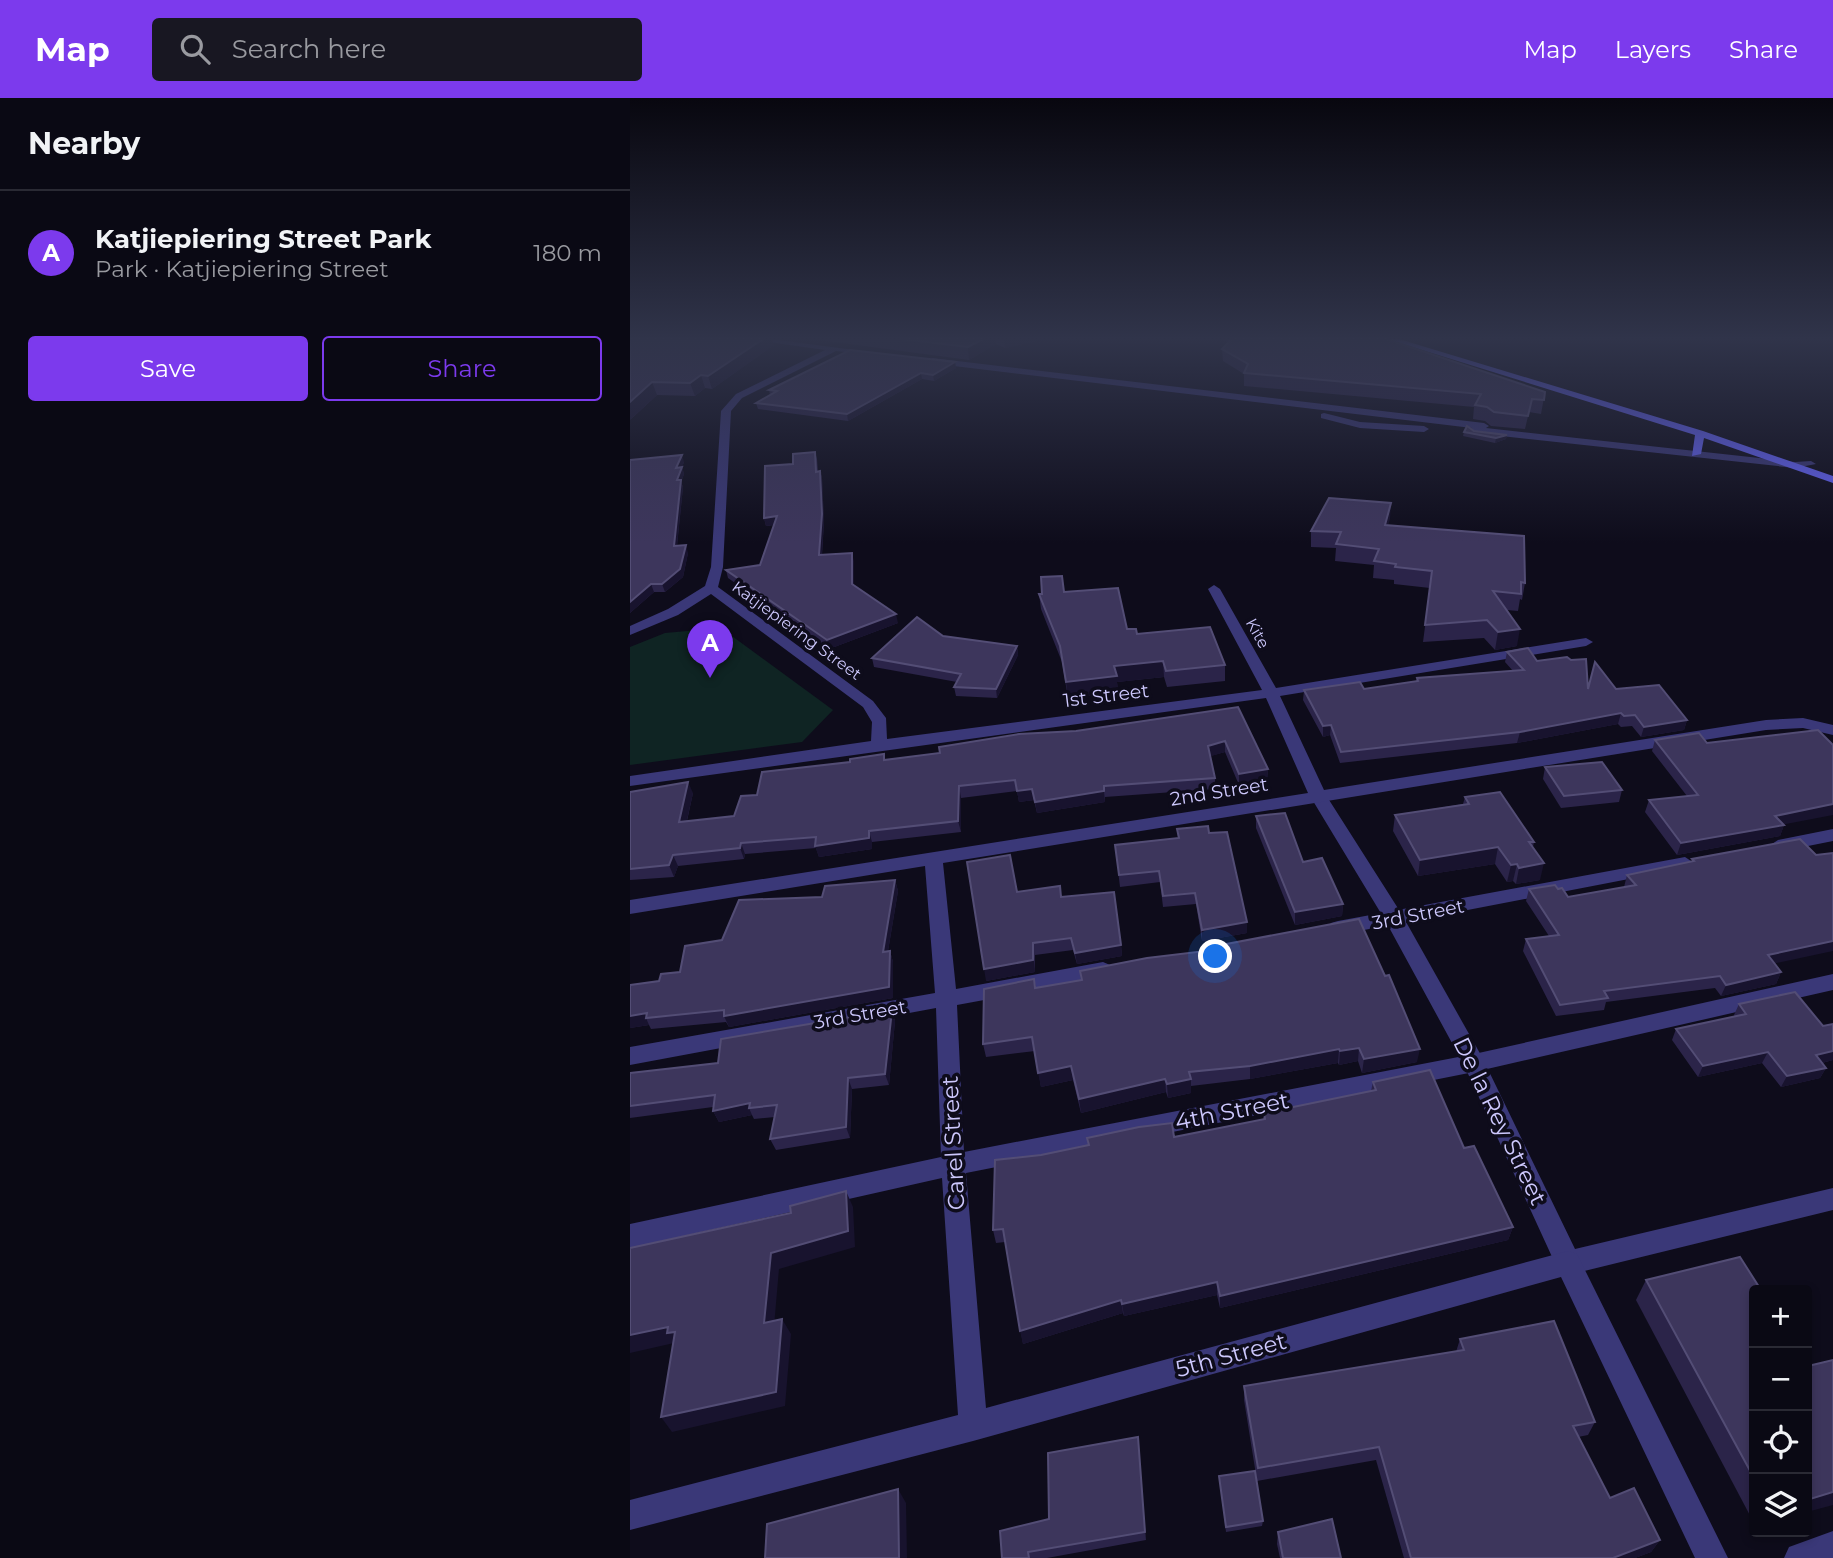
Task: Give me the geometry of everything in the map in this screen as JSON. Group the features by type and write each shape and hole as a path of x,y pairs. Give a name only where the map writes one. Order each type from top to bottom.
{"main road":[{"path":"1624,407 1798,463 1833,480"},
{"path":"1626,407 1700,433 1833,472"},
{"path":"1696,453 1700,433"}],"street":[{"name":"Katjiepiering Street","path":"729,407 726,411 718,567 711,588 868,704 880,717 882,724 879,745"},
{"path":"1306,407 1365,421 1500,431 1798,463"},
{"path":"1318,407 1696,453"},
{"path":"630,631 673,612 711,588"},
{"name":"Kite","path":"1214,589 1271,693"},
{"name":"1st Street","path":"630,781 1271,693 1587,642"},
{"name":"De la Rey Street","path":"1271,693 1318,796 1394,918 1474,1063 1712,1558"},
{"name":"2nd Street","path":"630,907 1766,724 1824,727"},
{"path":"1764,848 1833,835"},
{"name":"Carel Street","path":"934,859 946,998 953,1165 973,1426"},
{"name":"3rd Street","path":"1313,933 1710,859"},
{"name":"3rd Street","path":"630,1056 1122,967"},
{"name":"4th Street","path":"630,1236 953,1165 1474,1063 1833,982"},
{"name":"5th Street","path":"630,1515 973,1426 1568,1263 1833,1199"},
{"path":"1800,1558 1833,1548"}],"green space":[{"path":"721,628 833,710 802,742 630,765 630,647 665,633"}],"building":[{"path":"790,407 859,407 847,414"},
{"path":"1487,407 1530,407 1528,416 1494,412"},
{"path":"1467,426 1474,431 1507,435 1496,438 1464,432"},
{"path":"815,452 816,472 820,471 822,514 819,555 852,553 852,584 896,614 827,640 726,570 760,565 777,516 764,518 765,466 793,464 793,454"},
{"path":"682,455 676,468 682,467 677,480 681,480 674,546 686,545 680,569 662,584 651,584 630,602 630,460"},
{"path":"1329,498 1391,503 1385,525 1524,536 1525,583 1521,582 1521,594 1493,591 1520,629 1498,632 1487,620 1425,625 1432,571 1395,567 1396,564 1374,561 1379,549 1336,544 1341,532 1311,531"},
{"path":"1062,576 1064,592 1118,588 1127,629 1136,629 1137,634 1210,627 1225,665 1166,671 1163,661 1114,666 1117,676 1066,682 1060,646 1039,594 1042,594 1041,577"},
{"path":"917,617 943,636 1017,646 996,689 954,687 961,674 872,658"},
{"path":"1528,648 1537,661 1567,657 1571,660 1586,659 1588,689 1595,662 1616,689 1659,685 1687,720 1644,727 1635,715 1624,716 1621,713 1520,732 1341,752 1331,725 1323,726 1304,690 1360,682 1364,689 1418,681 1417,678 1524,670 1507,652"},
{"path":"1238,707 1268,769 1239,774 1225,741 1208,746 1215,778 1104,786 1104,791 1035,802 1032,789 1017,791 1015,780 959,786 958,821 869,831 869,838 815,846 816,837 741,843 740,848 673,855 669,865 630,869 630,792 688,782 679,822 734,816 741,796 757,795 762,772 850,762 850,759 884,754 884,760 940,753 939,747 1019,734 1076,731"},
{"path":"1818,730 1833,745 1833,804 1775,816 1784,825 1681,843 1649,800 1698,795 1655,740 1699,733 1707,743"},
{"path":"1602,762 1622,790 1564,796 1545,767"},
{"path":"1500,792 1534,842 1529,842 1544,863 1519,868 1517,864 1511,865 1498,847 1420,860 1395,815 1469,804 1465,797"},
{"path":"1285,813 1303,862 1322,858 1343,904 1295,912 1256,816"},
{"path":"1208,826 1209,833 1227,832 1247,922 1202,930 1195,893 1163,896 1159,871 1119,875 1115,845 1179,838 1177,829"},
{"path":"1800,839 1816,855 1833,853 1833,941 1768,955 1781,972 1726,985 1720,976 1604,991 1608,998 1560,1005 1526,939 1559,935 1529,889 1555,885 1558,889 1562,888 1568,897 1636,885 1627,875 1694,861 1692,859"},
{"path":"1010,855 1017,892 1060,886 1061,897 1114,892 1121,945 1075,953 1071,938 1033,943 1033,960 984,969 967,862"},
{"path":"895,880 883,952 890,951 889,987 724,1016 724,1010 646,1018 647,1013 630,1016 630,985 659,981 661,974 680,972 685,946 722,940 739,900 822,897 825,886"},
{"path":"1359,919 1385,976 1389,975 1420,1049 1364,1059 1359,1048 1339,1049 1250,1066 1189,1072 1191,1079 1167,1084 1165,1079 1079,1099 1071,1066 1038,1073 1032,1037 983,1044 984,989 1034,979 1035,988 1082,980 1080,971 1147,958 1206,951 1205,948"},
{"path":"1795,992 1823,1026 1833,1024 1833,1051 1816,1055 1826,1068 1787,1076 1768,1052 1703,1066 1676,1029 1746,1014 1739,1004"},
{"path":"892,1010 885,1074 848,1078 846,1127 770,1139 777,1105 749,1108 750,1103 713,1111 715,1095 630,1106 630,1073 718,1063 721,1039"},
{"path":"1430,1070 1464,1148 1474,1146 1513,1227 1220,1296 1217,1282 1122,1304 1121,1300 1020,1331 1003,1229 993,1230 995,1160 1041,1155 1089,1145 1087,1138 1139,1127 1172,1123 1174,1137 1265,1119 1264,1113 1376,1090 1373,1082"},
{"path":"846,1191 848,1231 771,1253 764,1323 782,1319 776,1392 661,1417 675,1332 667,1333 668,1327 630,1335 630,1248 791,1213 790,1206"},
{"path":"1740,1257 1758,1285 1749,1285 1749,1469 1646,1280"},
{"path":"1554,1321 1595,1422 1573,1426 1610,1498 1634,1488 1660,1540 1613,1558 1411,1558 1379,1447 1258,1468 1244,1386 1464,1350 1460,1339"},
{"path":"1833,1360 1833,1492 1812,1498 1812,1411 1812,1365"},
{"path":"1138,1437 1145,1532 1028,1552 1029,1558 1002,1558 1000,1531 1049,1519 1048,1453"},
{"path":"1255,1471 1263,1521 1226,1527 1219,1476"},
{"path":"898,1489 899,1558 765,1558 767,1524"},
{"path":"1332,1519 1341,1558 1283,1558 1278,1532"}],"place":[{"name":"Katjiepiering Street Park","path":"710,678"}]}
